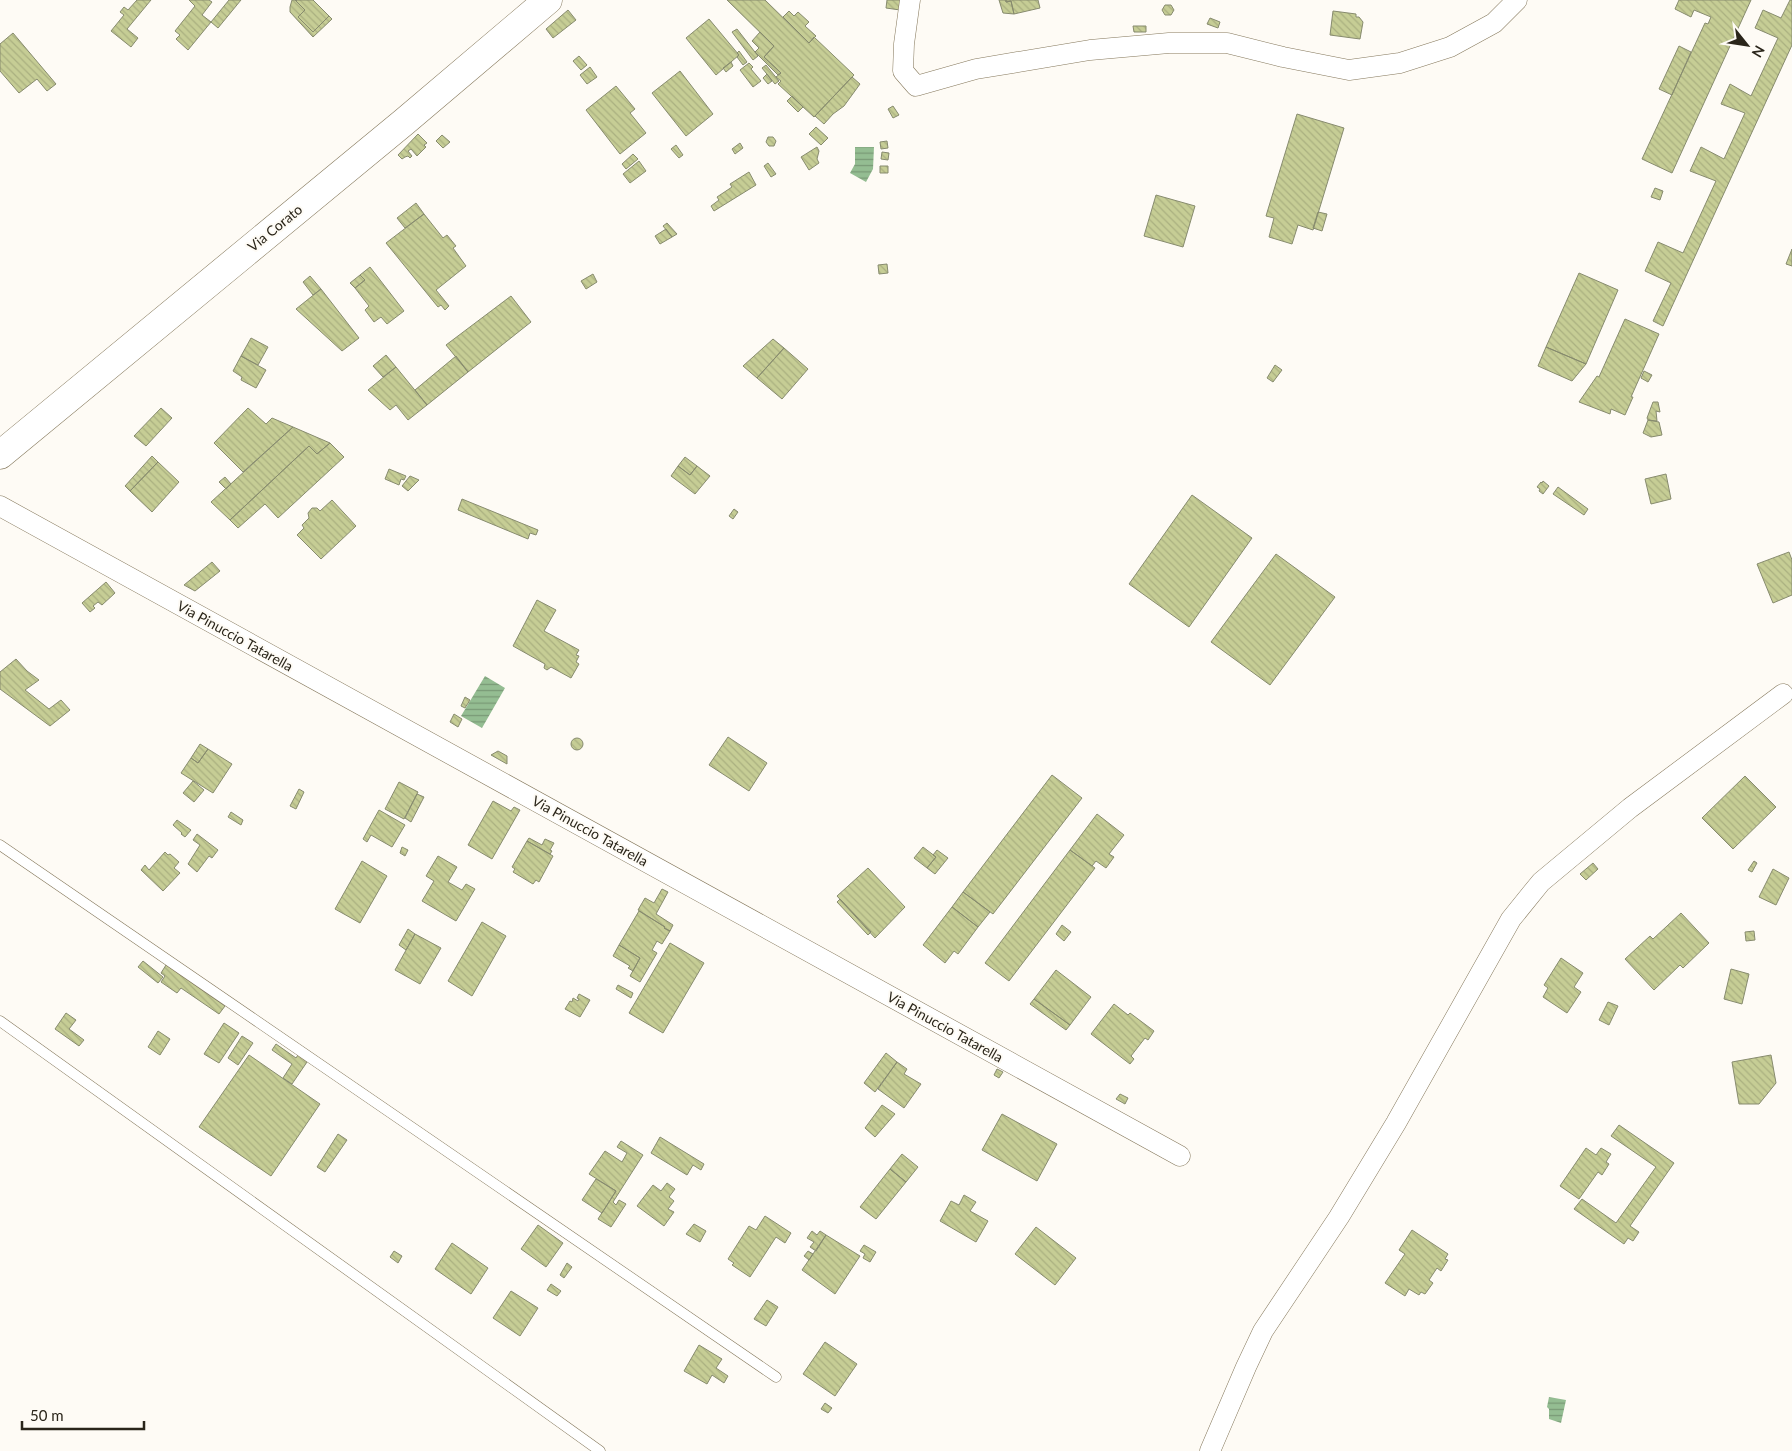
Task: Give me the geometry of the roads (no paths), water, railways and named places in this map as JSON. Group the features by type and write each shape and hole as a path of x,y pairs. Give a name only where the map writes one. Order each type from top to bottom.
{"main road":[{"name":"Via Corato","path":"0,455 404,122 548,0"}],"street":[{"path":"910,0 904,44 903,72 916,86 986,67 1090,50 1169,43 1227,42 1283,57 1349,70 1392,64 1450,47 1494,23 1517,0"},
{"name":"Via Pinuccio Tatarella","path":"0,506 1180,1156"},
{"path":"1210,1451 1263,1331 1339,1217 1387,1138 1463,1007 1511,919 1541,882 1630,808 1783,694"}],"lane":[{"path":"0,845 776,1377"},
{"path":"0,1020 600,1451"}]}
